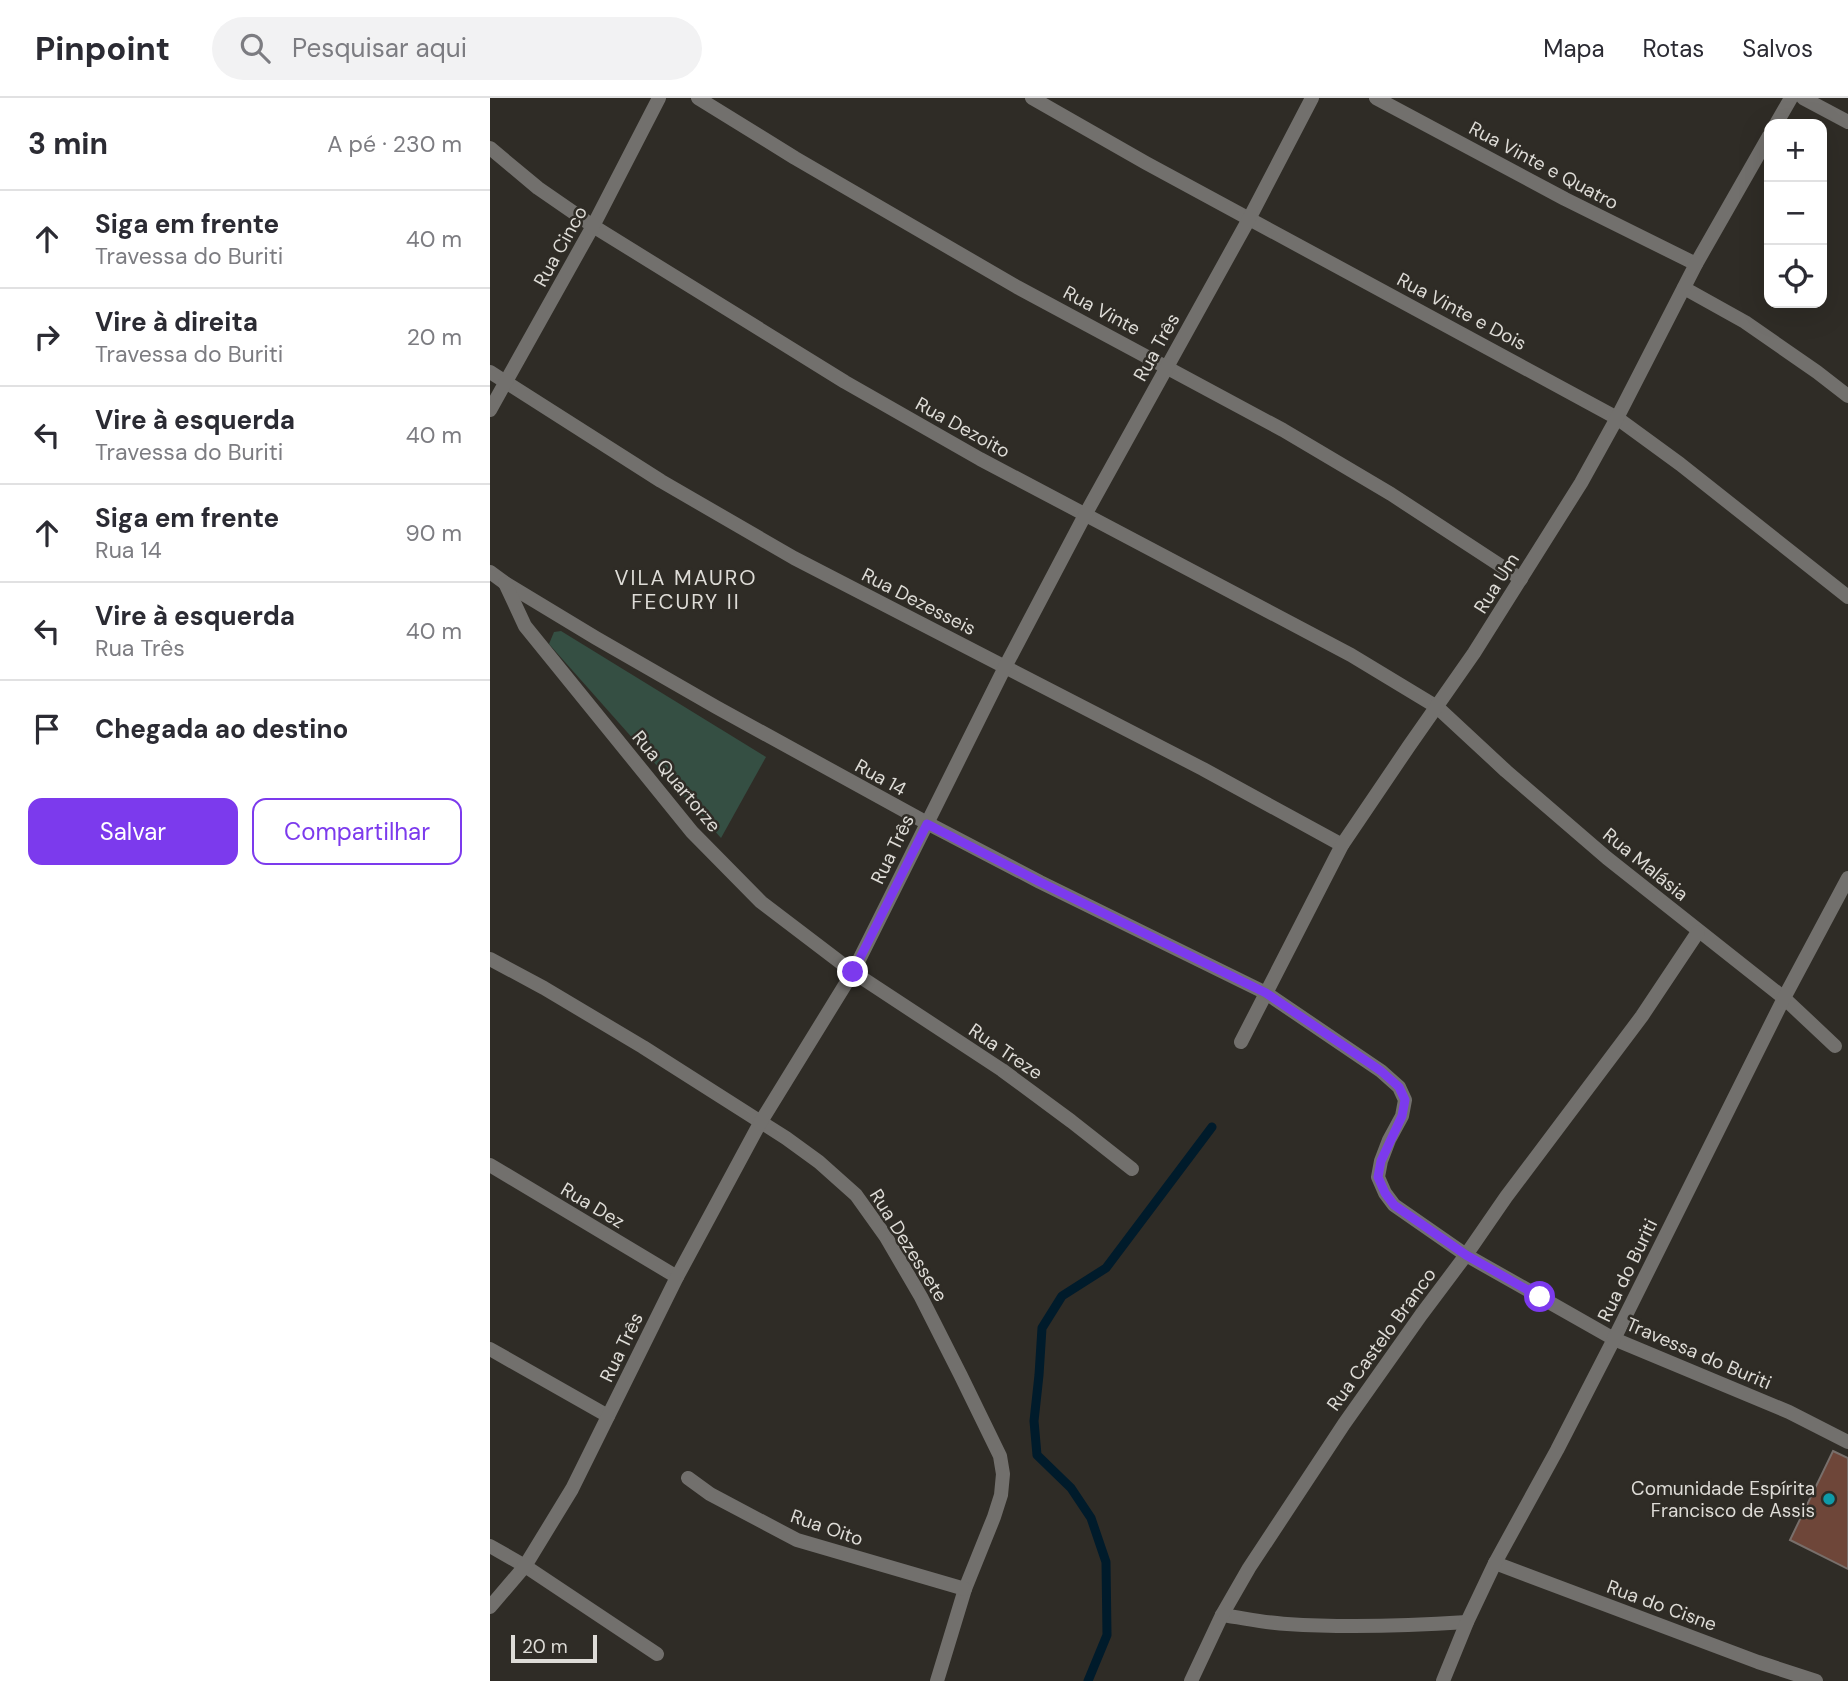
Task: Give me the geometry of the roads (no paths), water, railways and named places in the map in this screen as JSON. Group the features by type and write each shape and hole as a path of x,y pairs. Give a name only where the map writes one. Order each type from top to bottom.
{"street":[{"name":"Rua Cinco","path":"490,410 593,226 659,98"},
{"name":"Rua Vinte","path":"698,98 795,158 1017,287 1283,430 1391,494 1521,579"},
{"name":"Rua Vinte e Dois","path":"1032,98 1617,418 1680,464 1848,597"},
{"name":"Rua Três","path":"490,1606 524,1566 572,1489 677,1277 760,1123 853,972 1005,667 1249,219 1311,98"},
{"name":"Rua Vinte e Quatro","path":"1376,98 1565,199 1696,264"},
{"path":"1779,119 1791,98"},
{"path":"1803,98 1848,122"},
{"name":"Rua Um","path":"1241,1042 1342,845 1474,653 1581,483 1696,264 1764,145"},
{"name":"Rua Dezoito","path":"490,148 538,188 593,226 845,382 980,459 1351,655 1437,707"},
{"path":"1684,288 1745,323 1848,396"},
{"name":"Rua Dezesseis","path":"490,372 661,481 794,558 1203,769 1342,845"},
{"name":"Rua 14","path":"490,572 716,707 927,824 1266,993"},
{"name":"Rua Quartorze","path":"505,583 525,626 692,832 761,902 853,972"},
{"name":"Rua Malásia","path":"1437,707 1607,859 1784,998 1835,1046"},
{"name":"Rua do Buriti","path":"1443,1681 1495,1563 1557,1450 1784,998 1848,878"},
{"name":"Rua Castelo Branco","path":"1191,1681 1223,1615 1250,1568 1344,1424 1506,1197 1642,1016 1698,932"},
{"name":"Rua Dezessete","path":"490,958 643,1047 786,1138 819,1162 856,1195 886,1237 921,1297 1000,1456 1003,1474 1001,1495 965,1589 936,1681"},
{"name":"Rua Treze","path":"853,972 1002,1070 1132,1169"},
{"name":"Travessa do Buriti","path":"1266,993 1381,1071 1399,1087 1405,1100 1402,1116 1381,1161 1378,1177 1394,1205 1466,1255 1614,1339 1789,1412 1848,1442"},
{"name":"Rua Dez","path":"490,1166 677,1277"},
{"path":"490,1349 608,1416"},
{"name":"Rua Oito","path":"688,1478 710,1494 797,1540 965,1589"},
{"path":"490,1546 657,1654"},
{"name":"Rua do Cisne","path":"1495,1563 1816,1681"},
{"path":"1223,1615 1284,1624 1357,1627 1467,1622"}],"waterway":[{"path":"1088,1681 1107,1635 1106,1562 1091,1518 1071,1488 1037,1455 1034,1421 1042,1328 1062,1296 1106,1268 1212,1127"}],"place":[{"name":"Comunidade Espírita Francisco de Assis","path":"1829,1499"}],"district":[{"name":"VILA MAURO FECURY II","path":"686,590"}]}
